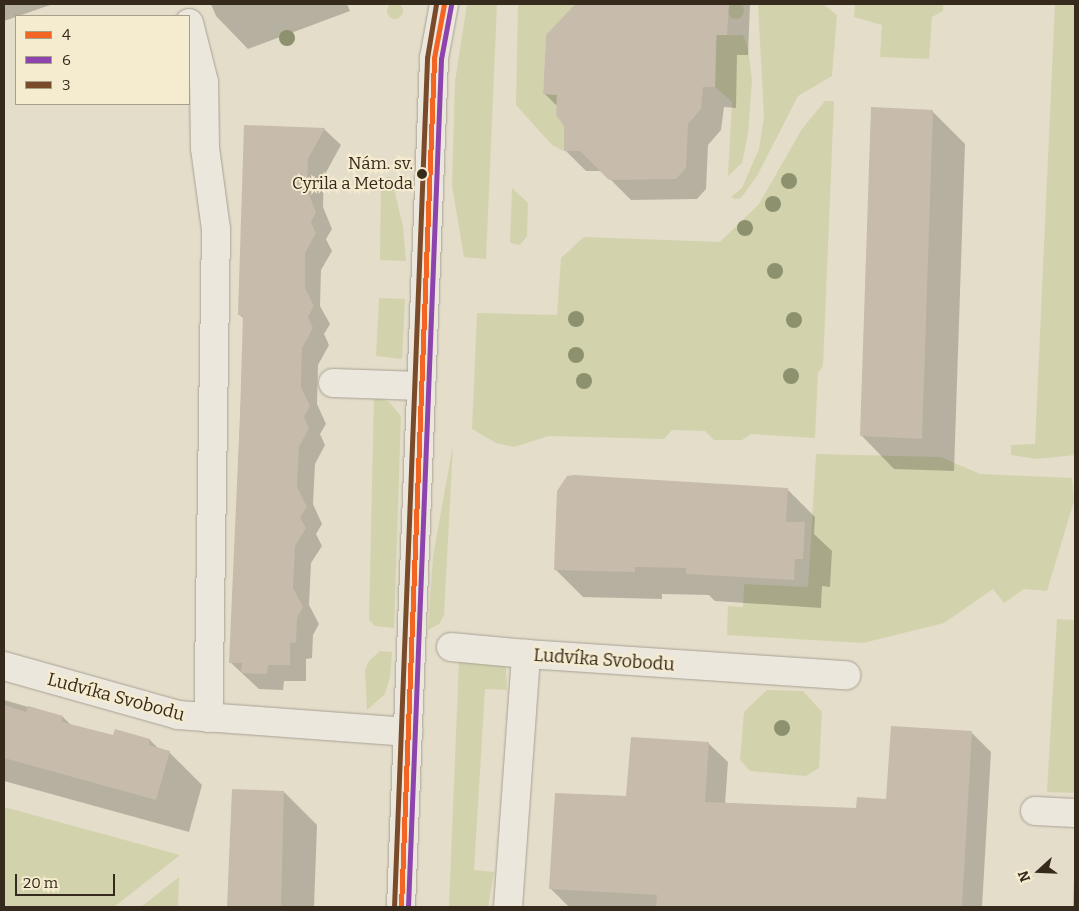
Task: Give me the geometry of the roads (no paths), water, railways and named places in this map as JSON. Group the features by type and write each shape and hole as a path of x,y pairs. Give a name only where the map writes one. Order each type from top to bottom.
{"street":[{"path":"425,4 434,58"},
{"path":"401,907 434,58 444,4"},
{"path":"190,27 204,82 205,148 216,229 208,718"},
{"path":"332,383 421,386"},
{"path":"451,647 526,654"},
{"name":"Ludvíka Svobodu","path":"508,907 526,654 846,675"},
{"name":"Ludvíka Svobodu","path":"4,666 178,715 408,732"},
{"path":"1035,811 1075,813"}],"place":[{"name":"Nám. sv. Cyrila a Metoda","path":"422,174"}]}
